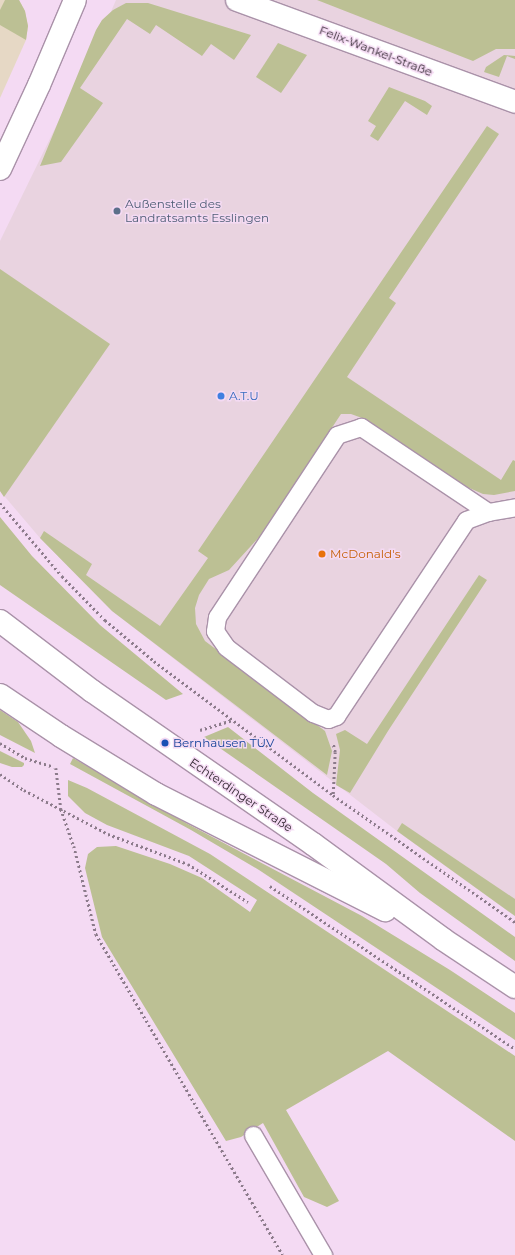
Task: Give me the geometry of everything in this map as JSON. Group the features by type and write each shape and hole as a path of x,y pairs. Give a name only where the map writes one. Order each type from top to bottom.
{"main road":[{"path":"0,169 39,85 75,0"},
{"name":"Felix-Wankel-Straße","path":"237,0 515,102"},
{"name":"Echterdinger Straße","path":"0,621 92,692 313,844 444,940 515,987"},
{"name":"Echterdinger Straße","path":"0,695 61,736 170,801 444,940"}],"lane":[{"path":"488,512 361,427 338,436 217,617 215,631 226,647 313,713 328,720 336,716 466,520 488,512 515,507"},
{"path":"253,1135 323,1255"}],"path":[{"path":"0,503 62,576 105,620 154,661 333,795 515,922"},
{"path":"61,736 56,768 61,809 74,846 96,934 283,1255"},
{"path":"333,795 335,752"},
{"path":"0,774 108,834 188,864 248,902"},
{"path":"265,883 515,1049"}],"shaded area":[{"path":"0,0 19,0 25,11 28,26 26,40 0,98"},
{"path":"116,0 414,0 515,31 515,916 397,831 112,611 40,538 0,491 0,241 102,32"}],"green space":[{"path":"5,0 19,0 25,11 28,26 26,40 0,25 0,10"},
{"path":"317,0 515,0 515,49 496,49 473,61"},
{"path":"126,3 148,3 251,35 234,60 211,44 202,56 156,25 150,34 127,19 80,88 103,103 61,162 40,166 96,30 102,20 113,10"},
{"path":"278,43 307,55 281,93 256,77"},
{"path":"504,55 515,56 515,59 507,56 499,77 484,72 486,67"},
{"path":"389,87 425,101 432,106 427,115 405,101 378,141 370,136 376,126 368,121"},
{"path":"487,126 499,134 389,298 396,303 347,377 501,480 513,460 515,461 515,491 494,495 483,494 467,487 362,418 351,414 341,414 261,535 229,570 209,579 199,595 195,608 196,624 205,641 325,731 332,751 327,775 112,611 40,538 44,531 92,564 86,575 160,626 208,558 198,551"},
{"path":"0,269 110,344 4,497 0,491"},
{"path":"0,517 32,556 100,625 183,694 166,700 0,585"},
{"path":"479,575 487,580 388,731 350,793 336,785 340,750 336,734 345,730 367,744"},
{"path":"0,710 18,722 31,741 35,753 0,735"},
{"path":"228,727 313,793 515,937 515,961 420,893 386,864 204,737"},
{"path":"0,751 24,763 24,765 22,767 12,767 0,763"},
{"path":"73,758 186,823 362,916 450,970 515,1013 515,1040 259,870 191,830 70,764"},
{"path":"68,780 87,788 210,854 515,1056 515,1141 388,1051 286,1110 339,1201 327,1207 304,1197 263,1123 241,1137 226,1141 102,937 85,868 88,854 97,847 116,846 170,864 202,878 250,912 257,900 189,856 107,825 85,813 68,796"},
{"path":"402,823 515,899 515,916 397,831"}],"place":[{"name":"Außenstelle des Landratsamts Esslingen","path":"117,211"},
{"name":"A.T.U","path":"221,396"},
{"name":"McDonald's","path":"322,554"},
{"name":"Bernhausen TÜV","path":"165,743"}]}
